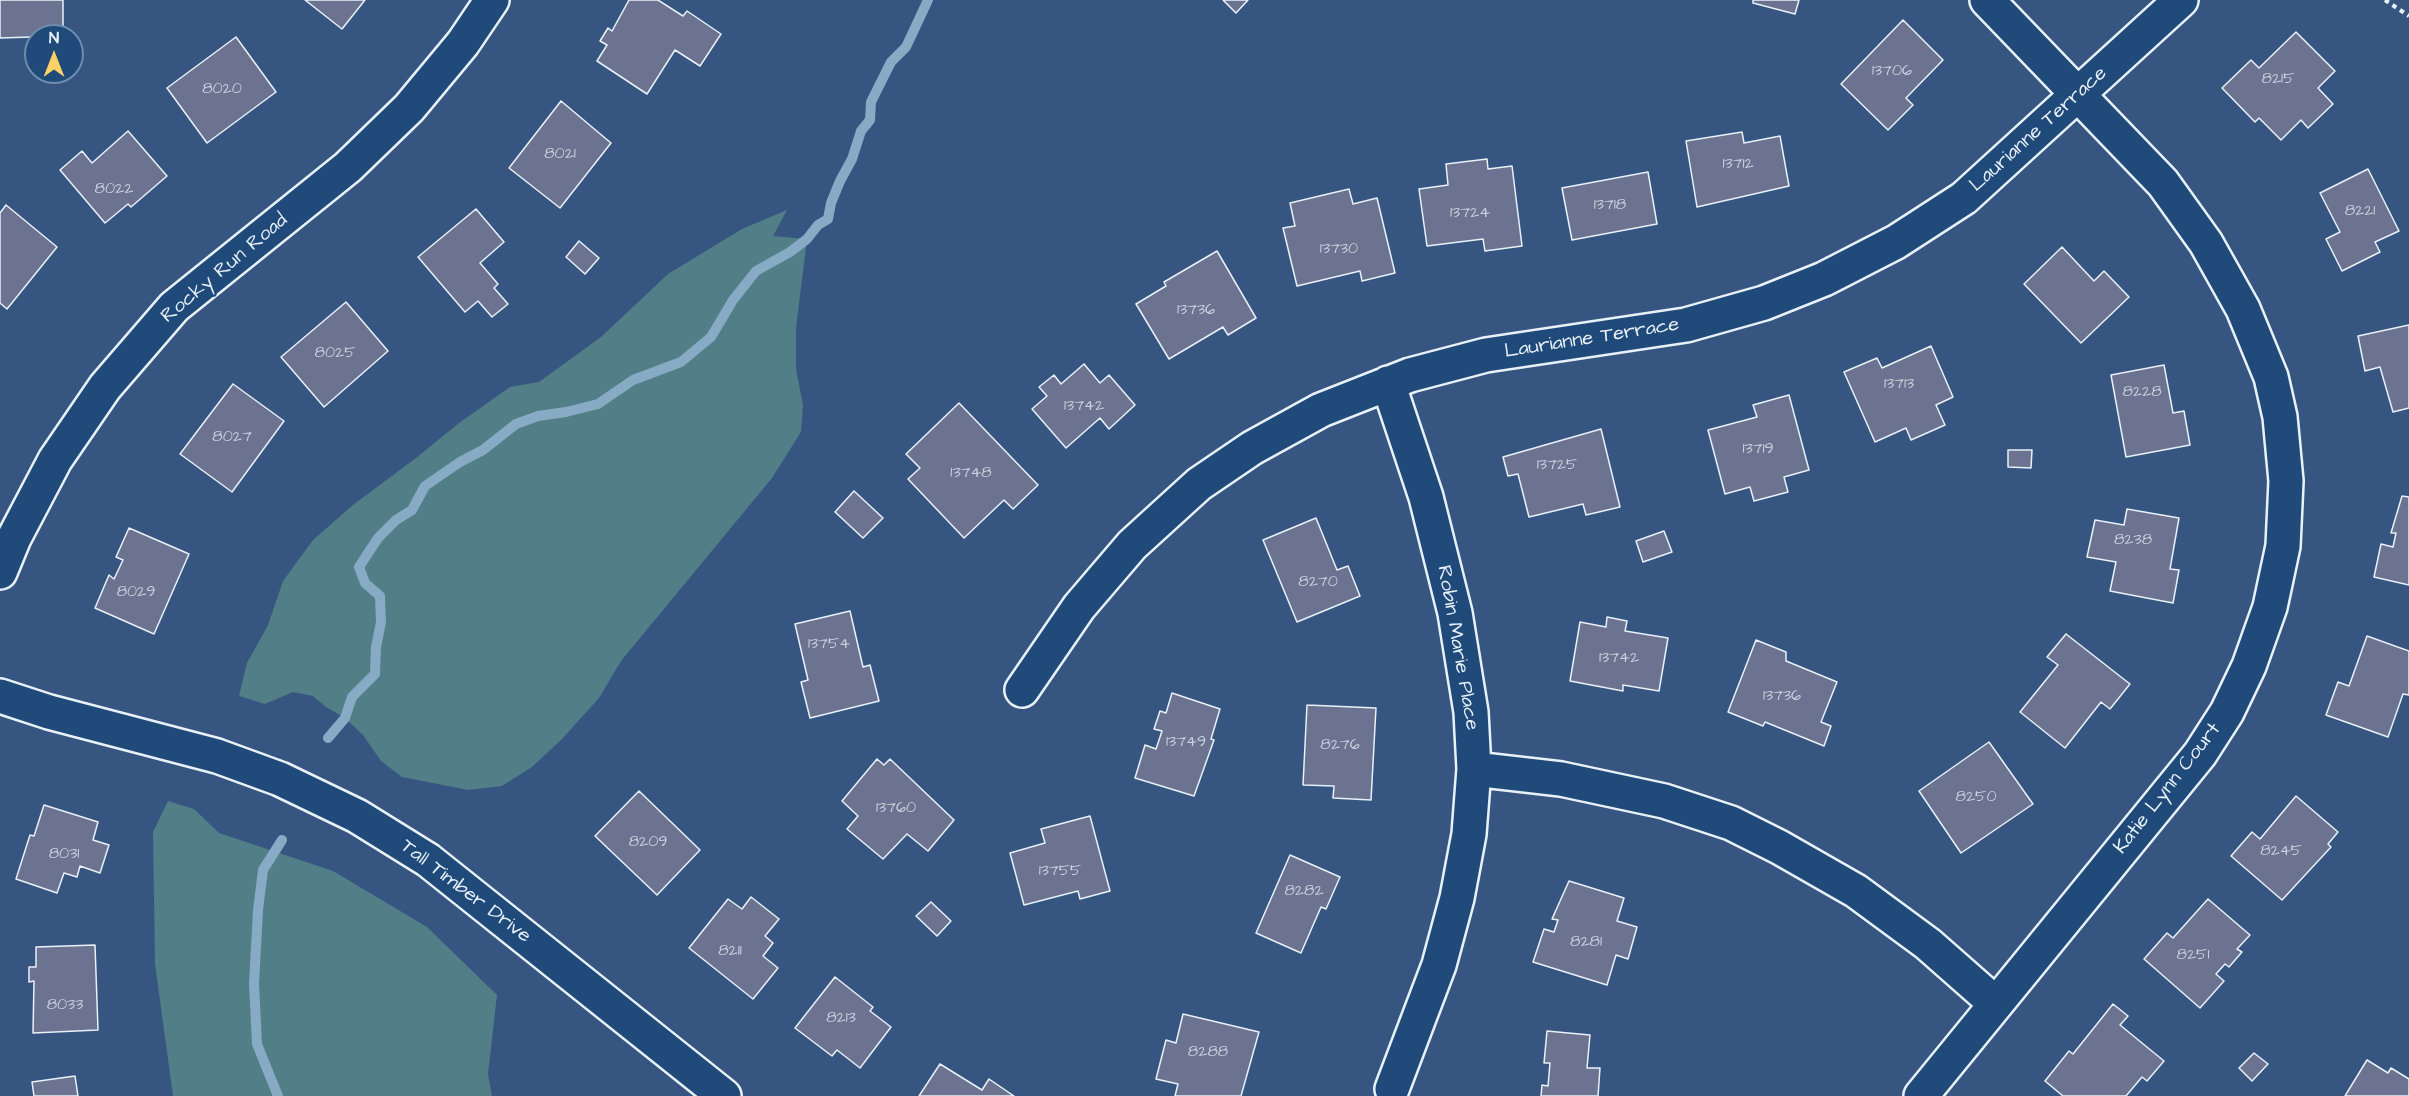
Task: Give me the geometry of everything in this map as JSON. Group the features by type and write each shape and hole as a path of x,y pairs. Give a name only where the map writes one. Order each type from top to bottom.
{"street":[{"name":"Rocky Run Road","path":"0,572 14,538 55,460 105,387 174,307 348,167 409,108 463,43 492,0"},
{"name":"Katie Lynn Court","path":"1921,1096 2200,754 2227,712 2249,666 2270,607 2283,546 2286,481 2280,417 2271,377 2243,309 2206,243 2163,183 1987,0"},
{"name":"Laurianne Terrace","path":"1022,690 1079,607 1132,545 1199,484 1252,448 1321,410 1410,375 1486,355 1686,325 1764,303 1824,279 1896,242 1964,198 2181,0"},
{"name":"Robin Marie Place","path":"1388,383 1426,497 1455,613 1471,712 1474,769 1469,834 1457,898 1439,965 1392,1089"},
{"name":"Tall Timber Drive","path":"0,696 49,712 217,756 280,779 357,816 428,860 724,1096"},
{"path":"1474,769 1562,779 1664,801 1731,823 1779,847 1856,891 1928,944 1995,1003"}],"path":[{"path":"2385,0 2409,15"}],"green space":[{"path":"787,210 773,236 807,239 796,328 796,369 803,405 801,432 772,478 621,661 599,698 562,739 532,767 502,786 468,790 402,777 381,761 363,735 345,718 313,696 293,692 265,704 239,696 247,663 268,625 283,581 313,540 353,505 459,423 510,387 539,382 601,337 668,274 742,229"},
{"path":"168,801 194,809 219,833 333,871 427,927 497,995 488,1074 492,1096 173,1096 155,964 153,832"}],"building":[{"path":"0,0 63,0 63,24 24,24 24,37 0,38"},
{"path":"305,0 365,0 342,29"},
{"path":"629,0 658,0 683,16 687,11 721,34 700,66 675,50 647,94 597,61 607,45 600,41 608,28 612,31"},
{"path":"1223,0 1248,0 1236,13"},
{"path":"1753,0 1799,0 1795,14 1753,3"},
{"path":"1903,20 1943,60 1906,98 1913,105 1888,130 1841,84"},
{"path":"2296,32 2335,71 2318,88 2333,104 2308,128 2301,120 2281,140 2259,118 2255,122 2222,88 2251,60 2259,68"},
{"path":"236,37 276,92 207,143 167,88"},
{"path":"561,101 611,143 560,208 509,168"},
{"path":"128,131 167,176 131,207 128,204 105,223 60,170 82,151 92,163"},
{"path":"1742,132 1744,143 1780,136 1789,186 1697,207 1686,141"},
{"path":"1487,159 1488,169 1512,166 1522,246 1485,251 1483,239 1427,246 1419,189 1448,185 1446,164"},
{"path":"2368,169 2399,231 2375,242 2380,252 2342,271 2326,239 2340,232 2320,193"},
{"path":"1648,172 1657,224 1572,240 1562,188"},
{"path":"1349,189 1353,204 1377,198 1395,273 1362,281 1360,271 1297,286 1283,228 1295,226 1290,203"},
{"path":"6,205 57,247 7,309 0,303 0,213"},
{"path":"476,209 504,242 480,263 498,284 494,288 508,304 492,317 478,301 465,312 418,257"},
{"path":"579,241 599,258 585,274 566,257"},
{"path":"2062,247 2094,281 2104,271 2129,297 2081,343 2024,284"},
{"path":"1217,251 1256,318 1228,335 1223,327 1169,359 1136,304 1166,286 1164,282"},
{"path":"346,302 388,351 324,407 281,357"},
{"path":"2409,325 2409,408 2393,412 2380,367 2365,371 2358,336"},
{"path":"1931,346 1953,397 1936,405 1945,425 1911,440 1906,428 1875,442 1844,372 1877,358 1882,368"},
{"path":"1084,364 1100,383 1109,375 1135,405 1109,429 1100,418 1066,448 1032,409 1047,396 1039,387 1054,375 1061,384"},
{"path":"2164,365 2173,413 2184,411 2190,445 2126,457 2111,375"},
{"path":"233,384 284,421 232,492 180,454"},
{"path":"1789,395 1809,470 1784,477 1788,492 1754,501 1750,487 1725,494 1708,430 1757,417 1753,405"},
{"path":"959,403 1038,485 1013,509 1004,500 964,538 908,479 920,468 906,454"},
{"path":"1601,429 1620,507 1586,515 1583,504 1529,517 1518,474 1508,476 1503,457"},
{"path":"2008,450 2032,450 2031,468 2008,467"},
{"path":"854,491 883,518 863,538 835,512"},
{"path":"2402,496 2409,497 2409,585 2374,577 2381,544 2393,547 2396,533 2391,533"},
{"path":"2127,509 2179,518 2170,569 2179,570 2173,603 2110,591 2116,562 2087,557 2095,520 2124,525"},
{"path":"1316,518 1337,570 1348,566 1360,596 1297,622 1263,540"},
{"path":"129,528 189,554 154,634 95,608 109,575 114,579 123,560 116,557"},
{"path":"1664,531 1672,552 1643,562 1636,541"},
{"path":"850,611 863,667 870,665 879,701 810,718 801,682 808,680 795,624"},
{"path":"1607,617 1627,621 1625,631 1668,638 1659,691 1623,685 1623,691 1570,681 1580,622 1606,627"},
{"path":"2066,634 2130,684 2110,709 2101,702 2065,748 2020,712 2058,665 2047,657"},
{"path":"2367,636 2409,651 2409,695 2403,694 2388,737 2326,715 2338,682 2349,686"},
{"path":"1756,640 1786,652 1786,661 1837,682 1821,722 1831,726 1824,746 1765,722 1763,726 1728,712"},
{"path":"1172,693 1220,709 1211,739 1214,740 1194,796 1135,778 1145,745 1156,749 1162,731 1154,729 1160,711 1166,713"},
{"path":"1307,705 1376,708 1371,800 1333,798 1334,786 1303,785"},
{"path":"1989,742 2033,804 1961,853 1919,791"},
{"path":"877,759 884,765 890,759 954,820 928,851 907,834 883,859 847,829 858,816 842,801"},
{"path":"639,791 700,850 657,895 595,836"},
{"path":"2296,796 2338,832 2328,844 2331,847 2282,900 2231,856 2252,832 2260,839"},
{"path":"44,805 98,822 93,840 109,845 100,873 80,866 77,877 64,873 57,893 16,879 30,835 34,836"},
{"path":"1090,816 1110,891 1080,899 1078,891 1024,905 1010,853 1045,843 1041,829"},
{"path":"1290,855 1340,877 1326,909 1321,907 1301,953 1256,933"},
{"path":"1569,881 1624,898 1617,921 1637,927 1628,959 1616,955 1607,985 1533,962 1544,929 1554,932 1558,920 1552,919"},
{"path":"751,897 779,919 765,936 773,943 763,956 778,968 753,999 689,948 728,899 742,909"},
{"path":"2208,899 2250,935 2237,949 2242,952 2229,967 2225,964 2216,974 2224,981 2200,1008 2144,959 2167,933 2173,938"},
{"path":"931,902 951,921 937,936 916,916"},
{"path":"95,945 98,1030 33,1033 34,981 29,982 29,967 36,967 36,947"},
{"path":"835,977 873,1007 870,1011 891,1027 860,1068 837,1050 832,1056 795,1028"},
{"path":"2113,1004 2128,1016 2120,1025 2164,1061 2147,1081 2142,1077 2126,1096 2063,1096 2045,1081 2069,1051 2073,1054"},
{"path":"1183,1014 1259,1032 1241,1096 1175,1096 1178,1084 1156,1079 1166,1040 1176,1043"},
{"path":"1547,1031 1590,1035 1587,1068 1600,1068 1598,1096 1541,1096 1542,1085 1548,1086 1550,1063 1544,1063"},
{"path":"2254,1053 2268,1064 2252,1081 2239,1068"},
{"path":"2367,1060 2388,1073 2391,1068 2409,1079 2409,1096 2345,1096"},
{"path":"940,1064 982,1090 989,1079 1014,1096 919,1096"},
{"path":"75,1076 78,1096 34,1096 32,1082"}],"waterway":[{"path":"328,738 345,718 352,697 375,674 376,647 381,622 380,596 365,583 359,567 378,538 396,520 412,510 425,486 460,462 483,450 516,424 538,416 598,404 633,380 681,362 711,337 733,300 756,271 790,252 807,239 818,225 828,219 831,203 852,159 861,131 870,120 871,102 891,62 906,47 928,0"},
{"path":"278,1096 257,1044 254,984 258,910 263,870 282,840"}]}
